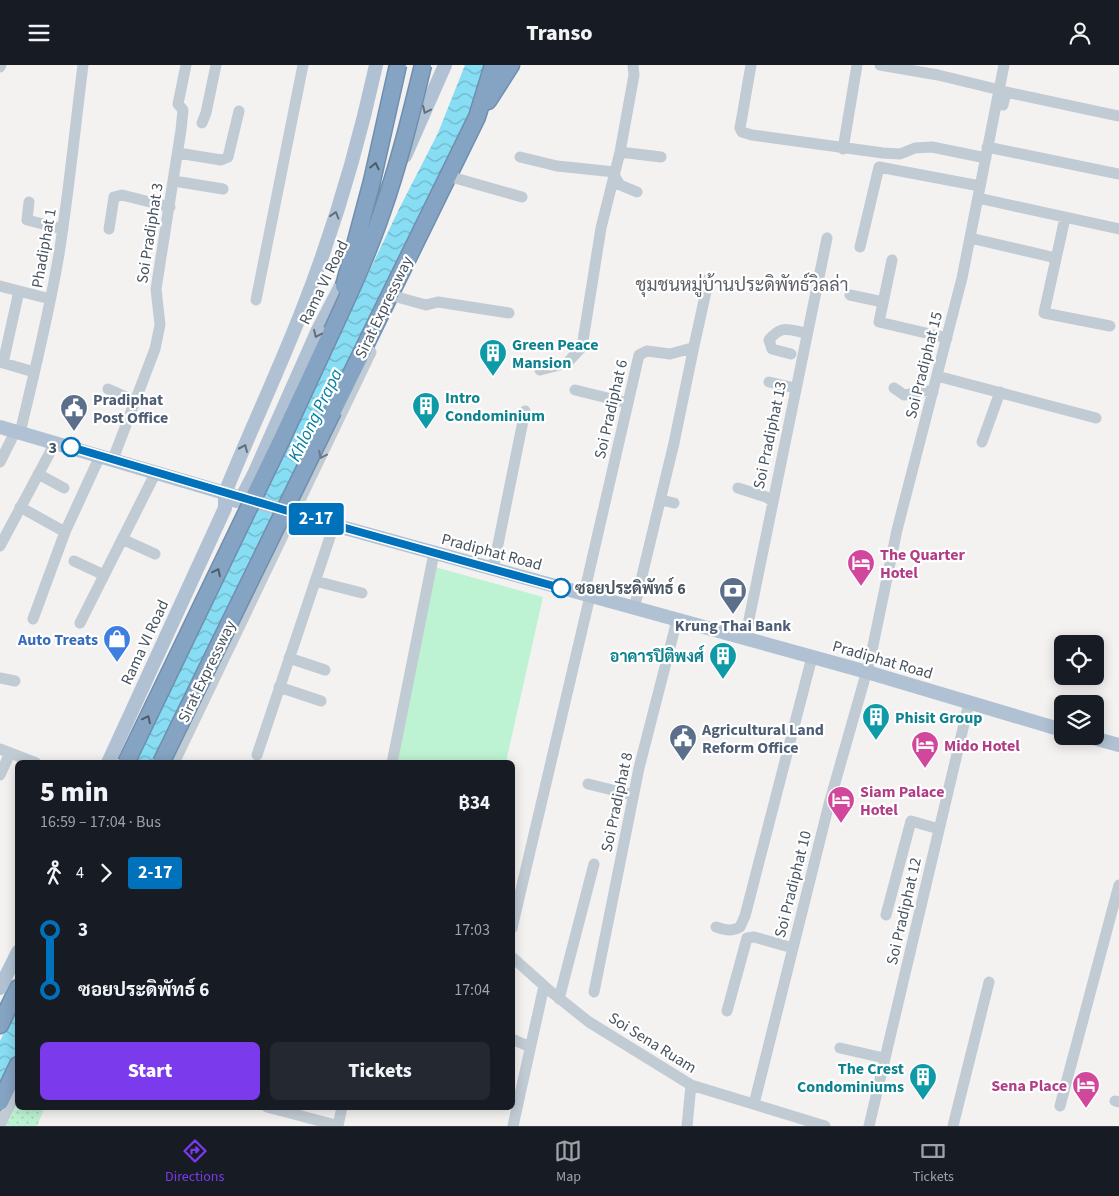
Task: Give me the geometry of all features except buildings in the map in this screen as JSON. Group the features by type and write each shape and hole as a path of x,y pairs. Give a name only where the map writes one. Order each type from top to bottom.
{"highway":[{"path":"332,331 372,181 398,65"},
{"name":"Sirat Expressway","path":"127,760 281,441 361,267 403,148 423,65"},
{"name":"Sirat Expressway","path":"162,760 477,117 493,65"},
{"path":"477,117 512,65"},
{"path":"0,1025 15,994"},
{"path":"0,1102 15,1071"}],"main road":[{"name":"Rama VI Road","path":"109,760 225,509 225,493 286,352 325,249 365,116 376,65"},
{"name":"Rama VI Road","path":"242,497 318,332 426,111 445,65"},
{"name":"Pradiphat Road","path":"0,427 334,525 867,672 1054,728"},
{"path":"225,509 242,497"},
{"path":"1104,741 1119,745"},
{"path":"0,988 15,958"}],"street":[{"name":"Phadiphat 1","path":"0,462 18,433 50,299 63,229 83,65"},
{"name":"Soi Pradiphat 3","path":"33,619 65,532 135,401 159,333 156,289 178,153 183,110 178,105 186,65"},
{"path":"202,123 206,113 216,65"},
{"path":"256,300 303,65"},
{"path":"175,760 397,297 512,65"},
{"path":"540,370 567,363 582,347 601,228 620,152 634,75 633,65"},
{"path":"751,65 740,128 742,132 752,135 843,149 900,154 915,148 932,147 989,151 1119,174"},
{"path":"843,149 857,65"},
{"path":"880,65 939,70 1003,91 1119,116"},
{"name":"Soi Pradiphat 15","path":"867,672 897,530 962,278 980,186 1003,91 1004,65"},
{"path":"1003,91 1011,65"},
{"path":"178,153 221,160 228,157 239,111"},
{"path":"620,152 661,157"},
{"path":"520,157 557,166 614,174"},
{"path":"860,247 879,167 980,186"},
{"path":"614,174 620,185 637,192"},
{"path":"455,178 522,197"},
{"path":"174,181 223,189"},
{"path":"109,229 114,197 116,195 170,207"},
{"path":"978,199 1119,229"},
{"path":"29,202 28,220 63,229"},
{"path":"1065,218 1044,313 1110,327"},
{"name":"Soi Pradiphat 13","path":"744,639 826,238"},
{"path":"970,238 1056,258"},
{"path":"892,261 879,322 947,338"},
{"path":"634,609 685,396 709,278"},
{"path":"0,286 50,299"},
{"path":"19,291 2,362 34,372"},
{"path":"850,295 883,302"},
{"path":"397,297 426,305 438,302 509,313"},
{"path":"792,354 772,349 769,340 781,329 807,333"},
{"name":"Soi Pradiphat 6","path":"515,915 639,355 647,351 670,355 694,346"},
{"path":"937,376 1096,418"},
{"path":"769,381 795,388"},
{"path":"894,387 904,395 916,393 920,390 933,391"},
{"path":"108,389 135,401"},
{"path":"575,390 628,403"},
{"path":"982,442 1000,392"},
{"path":"493,569 526,411"},
{"path":"0,546 55,443"},
{"path":"80,623 156,472"},
{"path":"38,475 64,488"},
{"path":"738,488 766,497 772,501"},
{"path":"661,500 674,503"},
{"path":"20,507 65,532"},
{"path":"257,755 334,525"},
{"path":"122,539 156,554"},
{"path":"393,760 434,553"},
{"path":"74,561 104,575"},
{"path":"315,581 362,593"},
{"name":"Soi Pradiphat 8","path":"594,992 639,768 677,620"},
{"path":"716,927 730,931 736,930 740,927 745,916 812,657"},
{"path":"289,658 325,670"},
{"name":"Soi Pradiphat 10","path":"754,1104 829,804 867,672"},
{"path":"0,677 15,681"},
{"path":"280,687 321,701"},
{"name":"Soi Pradiphat 12","path":"869,1126 969,703"},
{"path":"0,775 5,751 28,760"},
{"path":"588,784 633,795"},
{"path":"886,915 912,821 939,829"},
{"path":"560,999 594,864"},
{"path":"1060,1106 1119,885"},
{"path":"727,1011 747,938 754,937 793,948"},
{"name":"Soi Sena Ruam","path":"515,960 544,986 589,1021 691,1085 754,1104 789,1121 825,1126"},
{"path":"954,1126 990,983"},
{"path":"515,1097 530,1047 544,986"},
{"path":"515,1040 530,1047"},
{"path":"840,1048 884,1058"},
{"path":"687,1126 691,1085"},
{"path":"0,1125 15,1095"},
{"path":"279,1110 335,1125 341,1110"},
{"path":"511,1110 513,1126"}],"green space":[{"path":"435,567 543,597 506,760 398,760"},
{"path":"15,1107 15,1110 44,1110 37,1126 6,1126"}],"water":[{"name":"Khlong Prapa","path":"465,65 489,65 459,143 159,760 135,760 399,209 438,133"},
{"path":"15,1009 15,1061 0,1093 0,1041"}],"bus line":[{"name":"2-17","path":"71,447 349,529 561,588"}],"place":[{"name":"Green Peace Mansion","path":"493,377"},
{"name":"Intro Condominium","path":"426,430"},
{"name":"Pradiphat Post Office","path":"74,432"},
{"name":"3","path":"71,447"},
{"name":"The Quarter Hotel","path":"861,587"},
{"name":"ซอยประดิพัทธ์ 6","path":"561,588"},
{"name":"Krung Thai Bank","path":"733,615"},
{"name":"Auto Treats","path":"117,663"},
{"name":"อาคารปิติพงศ์","path":"723,680"},
{"name":"Phisit Group","path":"876,741"},
{"name":"Agricultural Land Reform Office","path":"683,762"},
{"name":"Mido Hotel","path":"925,769"},
{"name":"Siam Palace Hotel","path":"841,824"},
{"name":"The Crest Condominiums","path":"923,1101"},
{"name":"Sena Place","path":"1086,1109"}],"district":[{"name":"ชุมชนหมู่บ้านประดิพัทธ์วิลล่า","path":"742,285"}]}
